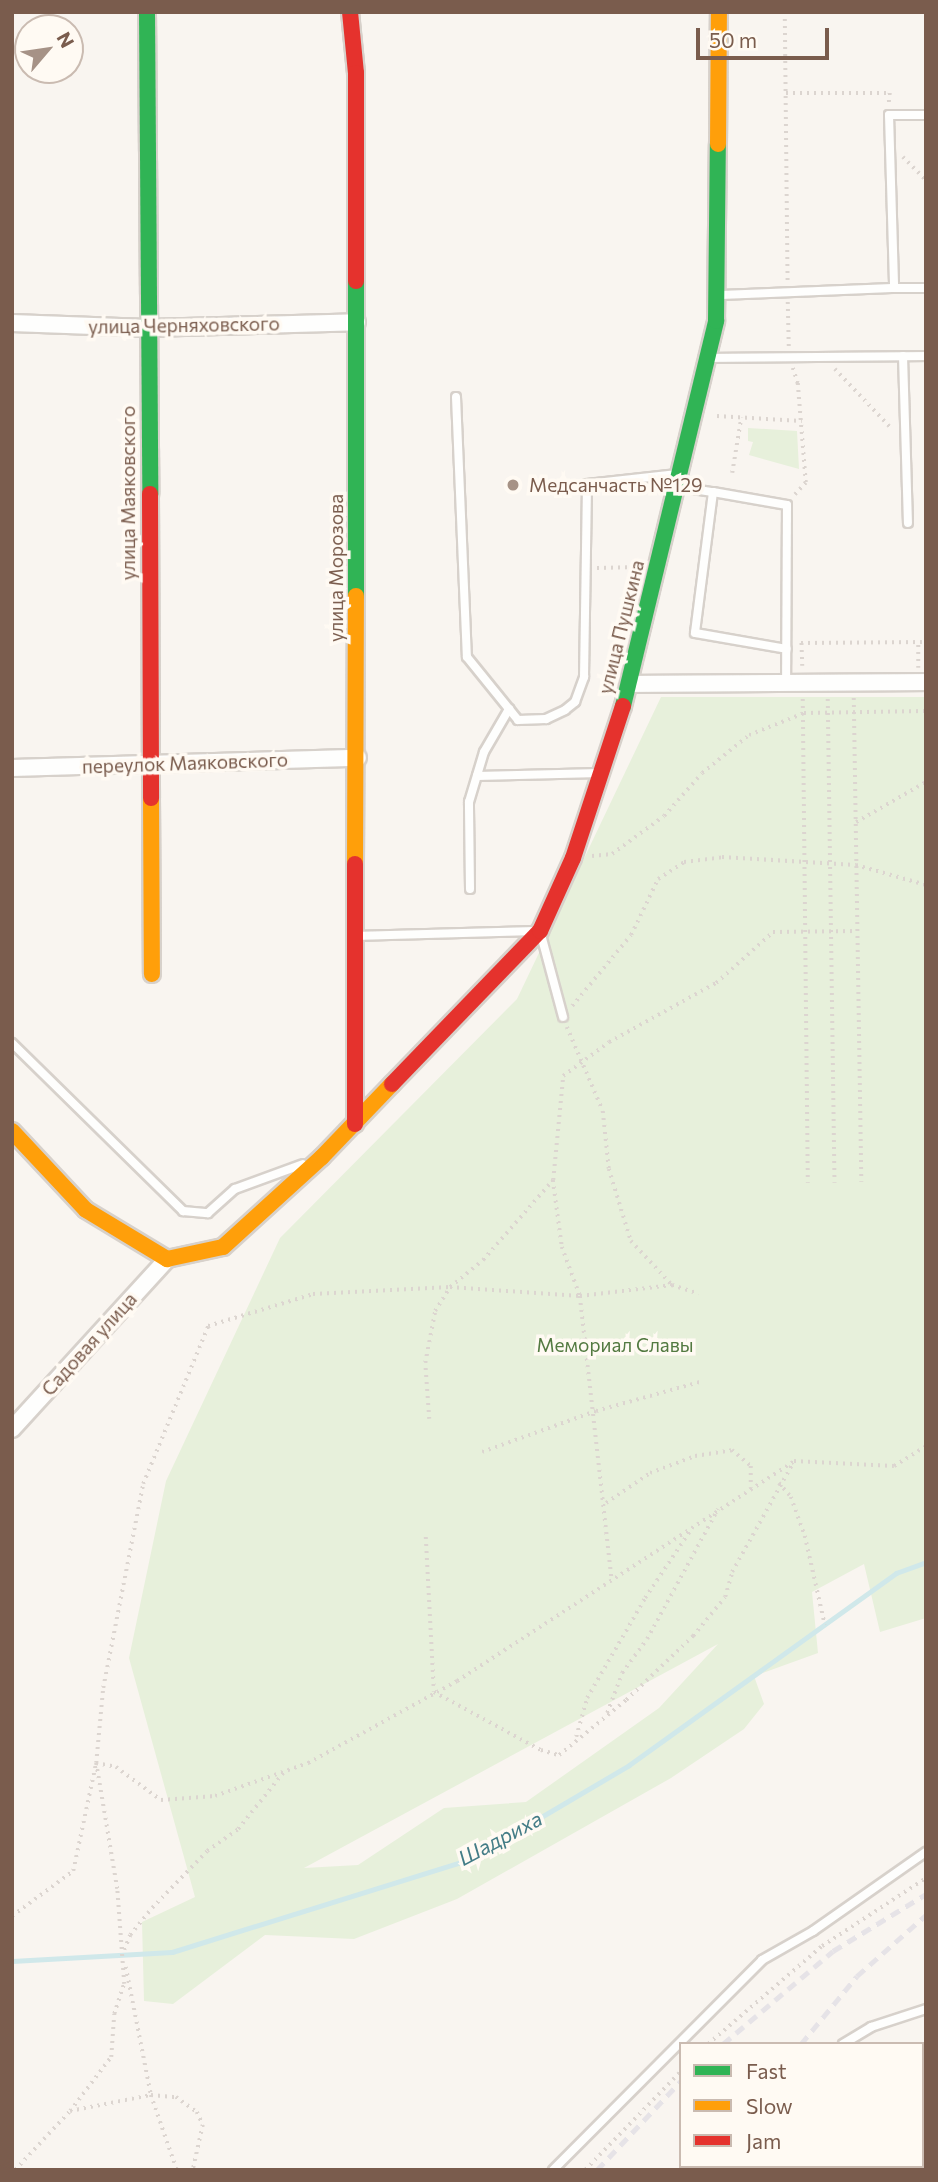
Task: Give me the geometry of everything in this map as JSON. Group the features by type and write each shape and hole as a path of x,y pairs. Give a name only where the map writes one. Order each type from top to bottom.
{"street":[{"name":"улица Маяковского","path":"148,12 152,974"},
{"name":"улица Морозова","path":"350,12 356,73 358,936 355,1124"},
{"name":"улица Пушкина","path":"167,1259 223,1248 322,1157 540,931 573,858 630,684 708,358 716,295 719,12"},
{"name":"улица Черняховского","path":"12,323 148,328 356,322"},
{"path":"630,684 926,682"},
{"name":"переулок Маяковского","path":"12,768 358,758"},
{"path":"12,1131 86,1210 167,1259"},
{"name":"Садовая улица","path":"12,1430 167,1259"}],"lane":[{"path":"894,288 889,115 926,115"},
{"path":"716,295 788,295 926,288"},
{"path":"903,356 908,523"},
{"path":"708,358 926,356"},
{"path":"456,397 467,657 518,720 546,719 575,702 584,677 587,484 679,480 713,492 787,505 786,683"},
{"path":"713,492 695,633 787,649"},
{"path":"470,889 469,802 484,752 509,709"},
{"path":"477,776 600,774"},
{"path":"358,936 540,931 563,1017"},
{"path":"12,1043 183,1211 208,1213 235,1189 322,1157"},
{"path":"680,2042 762,1960 926,1852"},
{"path":"846,2042 872,2027 926,2009"},
{"path":"552,2170 679,2043"}],"path":[{"path":"785,12 789,357 798,383 806,483 787,505"},
{"path":"786,93 890,93 889,115"},
{"path":"890,143 926,180"},
{"path":"824,357 862,401 905,441"},
{"path":"718,416 802,421"},
{"path":"732,472 741,418"},
{"path":"584,568 626,568"},
{"path":"808,1183 801,643 926,642"},
{"path":"828,682 835,1183"},
{"path":"853,682 862,1182"},
{"path":"573,858 612,854 664,816 702,773 749,735 804,713 926,711"},
{"path":"856,822 926,782"},
{"path":"672,1285 631,1241 609,1169 603,1111 563,1017 631,935 658,878 684,862 722,857 856,865 926,885"},
{"path":"612,1581 596,1411 580,1296 562,1247 553,1180 563,1076 581,1060 716,983 773,932 857,931"},
{"path":"429,1419 425,1363 435,1311 450,1287 482,1260 553,1180"},
{"path":"12,1916 74,1871 96,1763 103,1688 143,1484 208,1326 313,1294 450,1287 580,1296 672,1285 699,1294"},
{"path":"482,1452 596,1411 700,1382"},
{"path":"96,1763 116,1767 161,1800 215,1796 309,1763 434,1692 612,1581 719,1507 794,1461 894,1466 926,1446"},
{"path":"605,1504 650,1473 695,1456 732,1450 751,1465 751,1488"},
{"path":"434,1692 541,1750 559,1755 693,1636 725,1597 732,1572 779,1483 794,1461"},
{"path":"779,1483 791,1497 805,1536 825,1625"},
{"path":"607,1715 622,1673 647,1639 719,1507"},
{"path":"576,1739 587,1698 645,1598 693,1526"},
{"path":"426,1537 434,1692"},
{"path":"15,2170 70,2111 111,2057 114,2014 124,1984 124,1952 96,1763"},
{"path":"124,1952 130,1935 152,1908 207,1851 238,1829 284,1772"},
{"path":"710,2042 822,1946 926,1878"},
{"path":"124,1958 151,2095 177,2170"},
{"path":"585,2170 679,2073"},
{"path":"70,2111 151,2095 176,2097 197,2112 203,2125 193,2170"}],"green space":[{"path":"748,428 797,431 799,469 749,455 753,442 748,441"},
{"name":"Мемориал Славы","path":"661,697 926,697 926,1618 880,1632 864,1564 812,1592 818,1653 754,1676 764,1704 744,1729 671,1778 457,1899 354,1939 265,1935 173,2004 144,2001 142,1922 195,1897 129,1658 166,1481 280,1238 517,999","holes":["718,1644 659,1708 526,1802 444,1808 358,1865 304,1868"]}],"waterway":[{"name":"Шадриха","path":"12,1961 172,1952 468,1860 629,1765 896,1573 926,1562"}],"railway":[{"path":"725,2042 833,1951 926,1894"},
{"path":"803,2042 857,1976 926,1915"},
{"path":"597,2170 679,2083"}],"traffic: fast":[{"path":"147,12 150,494"},
{"path":"623,706 716,321 718,144"},
{"path":"356,281 356,596"}],"traffic: slow":[{"path":"718,144 719,12"},
{"path":"355,864 356,596"},
{"path":"151,798 152,974"},
{"path":"12,1131 86,1210 167,1259 223,1247 322,1157 392,1084"}],"traffic: jam":[{"path":"350,12 356,73 356,281"},
{"path":"150,494 151,798"},
{"path":"392,1084 540,931 573,858 623,706"},
{"path":"355,864 355,1124"}],"place":[{"name":"Медсанчасть №129","path":"513,485"}]}
